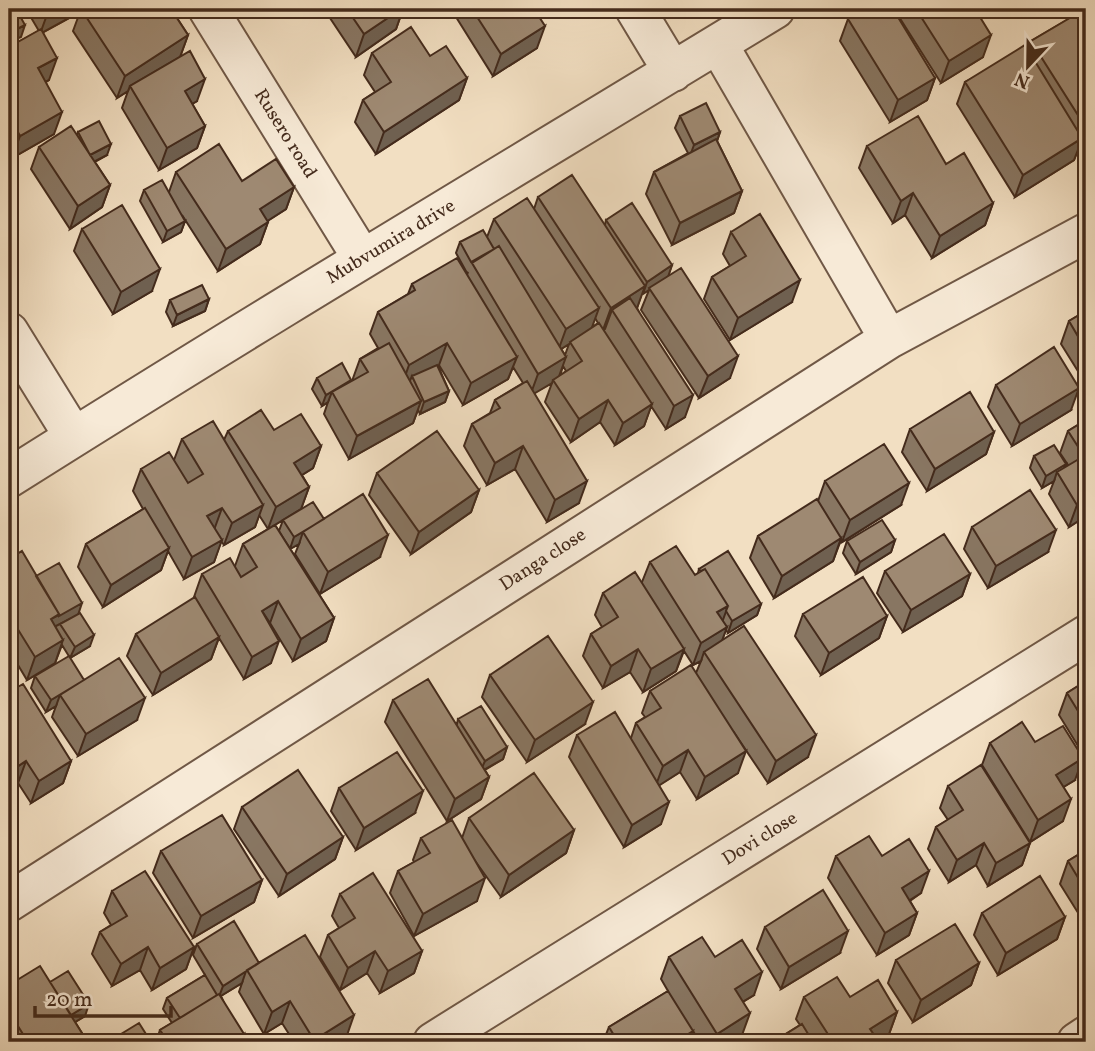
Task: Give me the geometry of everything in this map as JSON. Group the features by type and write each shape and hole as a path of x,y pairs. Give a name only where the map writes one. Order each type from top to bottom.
{"street":[{"name":"Rusero road","path":"208,9 362,258"},
{"path":"635,9 673,72"},
{"name":"Mubvumira drive","path":"9,478 362,258 775,9"},
{"path":"718,44 889,339"},
{"name":"Danga close","path":"9,902 889,339 1086,233"},
{"path":"9,332 74,437"},
{"name":"Dovi close","path":"433,1042 1086,635"},
{"path":"1077,1042 1086,1036"}],"building":[{"path":"9,9 16,9 25,25 9,33"},
{"path":"81,9 171,9 188,35 125,76"},
{"path":"347,9 401,9 364,34"},
{"path":"472,9 534,9 545,26 501,54"},
{"path":"864,9 893,9 935,78 898,100 848,19"},
{"path":"916,9 975,9 991,35 949,61"},
{"path":"1086,9 1086,121 1083,123 1031,41"},
{"path":"411,27 430,56 446,46 467,78 384,132 363,100 391,82 372,53"},
{"path":"41,29 57,58 38,68 62,112 20,136 9,115 9,47"},
{"path":"1025,45 1082,138 1023,175 965,82"},
{"path":"190,51 205,79 185,91 205,126 167,148 130,86"},
{"path":"706,103 720,132 694,145 680,116"},
{"path":"918,116 946,164 964,153 993,203 940,236 913,193 901,201 867,146"},
{"path":"99,121 111,144 90,155 78,132"},
{"path":"71,126 110,185 78,206 39,147"},
{"path":"716,139 742,191 680,223 654,172"},
{"path":"219,144 242,181 276,159 294,187 260,209 268,222 226,249 176,172"},
{"path":"572,175 645,286 611,308 538,197"},
{"path":"162,180 185,221 167,231 144,190"},
{"path":"527,198 599,308 566,329 494,219"},
{"path":"632,203 672,265 647,282 606,220"},
{"path":"122,205 160,269 121,292 82,229"},
{"path":"760,214 800,280 738,318 712,277 746,256 731,232"},
{"path":"483,230 494,249 471,262 460,242"},
{"path":"499,246 566,357 538,374 472,263"},
{"path":"457,258 517,357 471,383 447,343 409,365 378,312 415,290 412,284"},
{"path":"681,268 738,356 708,376 649,288"},
{"path":"202,285 209,299 177,315 170,300"},
{"path":"630,298 693,395 674,406 612,310"},
{"path":"1086,311 1086,350 1069,321"},
{"path":"599,323 652,404 623,423 608,400 579,419 553,380 582,361 570,342"},
{"path":"389,343 421,401 357,436 332,392 368,372 360,359"},
{"path":"1054,347 1079,388 1020,424 996,385"},
{"path":"342,363 351,380 326,395 317,378"},
{"path":"437,365 449,391 424,402 412,376"},
{"path":"527,381 587,481 555,500 523,446 495,463 472,424 500,408 495,400"},
{"path":"970,392 994,432 935,469 910,429"},
{"path":"261,410 274,430 301,414 321,446 294,463 309,487 276,507 228,431"},
{"path":"1086,420 1086,499 1077,505 1057,472 1084,456 1068,431"},
{"path":"213,421 263,505 232,523 222,508 207,516 222,540 192,557 141,469 169,452 188,483 203,474 182,439"},
{"path":"437,431 479,490 419,532 377,473"},
{"path":"884,444 909,483 850,520 825,481"},
{"path":"1054,445 1066,464 1046,476 1034,456"},
{"path":"1030,490 1056,530 996,566 972,527"},
{"path":"363,494 388,535 328,572 303,532"},
{"path":"817,499 841,538 782,576 758,536"},
{"path":"313,502 324,519 294,537 283,520"},
{"path":"145,508 169,548 111,585 86,544"},
{"path":"882,520 895,540 860,562 847,541"},
{"path":"275,525 334,618 301,639 278,601 262,611 279,641 252,657 202,574 230,558 241,577 257,567 243,544"},
{"path":"944,534 970,574 911,610 885,571"},
{"path":"676,546 695,575 705,569 728,606 717,612 727,627 701,643 650,562"},
{"path":"22,551 59,614 51,619 63,640 35,657 9,615 9,559"},
{"path":"728,551 761,604 732,621 726,611 728,606 705,569 699,569"},
{"path":"59,563 82,603 59,616 36,576"},
{"path":"635,572 684,649 651,669 638,649 611,666 591,634 618,617 603,593"},
{"path":"863,577 887,616 829,653 803,614"},
{"path":"195,597 219,637 161,673 136,634"},
{"path":"80,613 94,635 75,647 60,624"},
{"path":"744,626 816,735 776,761 704,652"},
{"path":"548,636 593,702 535,740 490,675"},
{"path":"69,656 84,680 51,700 35,676"},
{"path":"119,658 145,698 86,734 60,695"},
{"path":"691,665 746,751 705,777 688,750 663,766 636,723 661,708 650,691"},
{"path":"428,679 489,777 455,799 393,700"},
{"path":"1086,681 1086,724 1067,693"},
{"path":"23,684 71,761 39,781 26,761 9,772 9,692"},
{"path":"481,706 507,747 485,761 458,719"},
{"path":"615,712 669,802 632,825 577,735"},
{"path":"1022,722 1035,742 1063,726 1083,758 1056,775 1071,799 1038,820 990,743"},
{"path":"397,752 423,791 364,828 339,788"},
{"path":"981,765 1030,843 996,863 984,843 957,860 936,827 963,810 948,786"},
{"path":"298,770 343,837 287,874 242,807"},
{"path":"534,773 574,830 509,875 469,818"},
{"path":"222,815 262,880 201,916 161,851"},
{"path":"452,820 485,878 423,914 398,871 430,853 421,838"},
{"path":"869,836 882,856 909,839 929,871 902,888 917,913 885,933 836,856"},
{"path":"1086,850 1086,891 1068,861"},
{"path":"145,871 194,947 160,968 148,947 121,964 100,932 127,916 112,891"},
{"path":"373,873 422,951 388,971 375,951 348,968 328,935 355,918 340,894"},
{"path":"1040,876 1065,917 1006,953 982,913"},
{"path":"823,890 848,931 789,967 765,927"},
{"path":"234,921 259,963 223,986 197,944"},
{"path":"955,924 979,963 921,1000 896,960"},
{"path":"305,935 354,1015 314,1040 290,1001 272,1012 247,970"},
{"path":"702,937 715,957 742,940 762,972 735,989 750,1013 717,1034 669,957"},
{"path":"40,966 85,1038 78,1042 28,1042 9,1012 9,985"},
{"path":"68,971 89,1004 71,1015 50,982"},
{"path":"205,975 217,995 180,1018 167,998"},
{"path":"837,977 850,997 878,980 897,1012 870,1029 879,1042 833,1042 804,997"},
{"path":"668,991 693,1031 675,1042 618,1042 609,1027"},
{"path":"219,994 244,1034 231,1042 168,1042 160,1030"},
{"path":"139,1023 151,1042 108,1042"},
{"path":"802,1024 813,1042 773,1042"}]}
